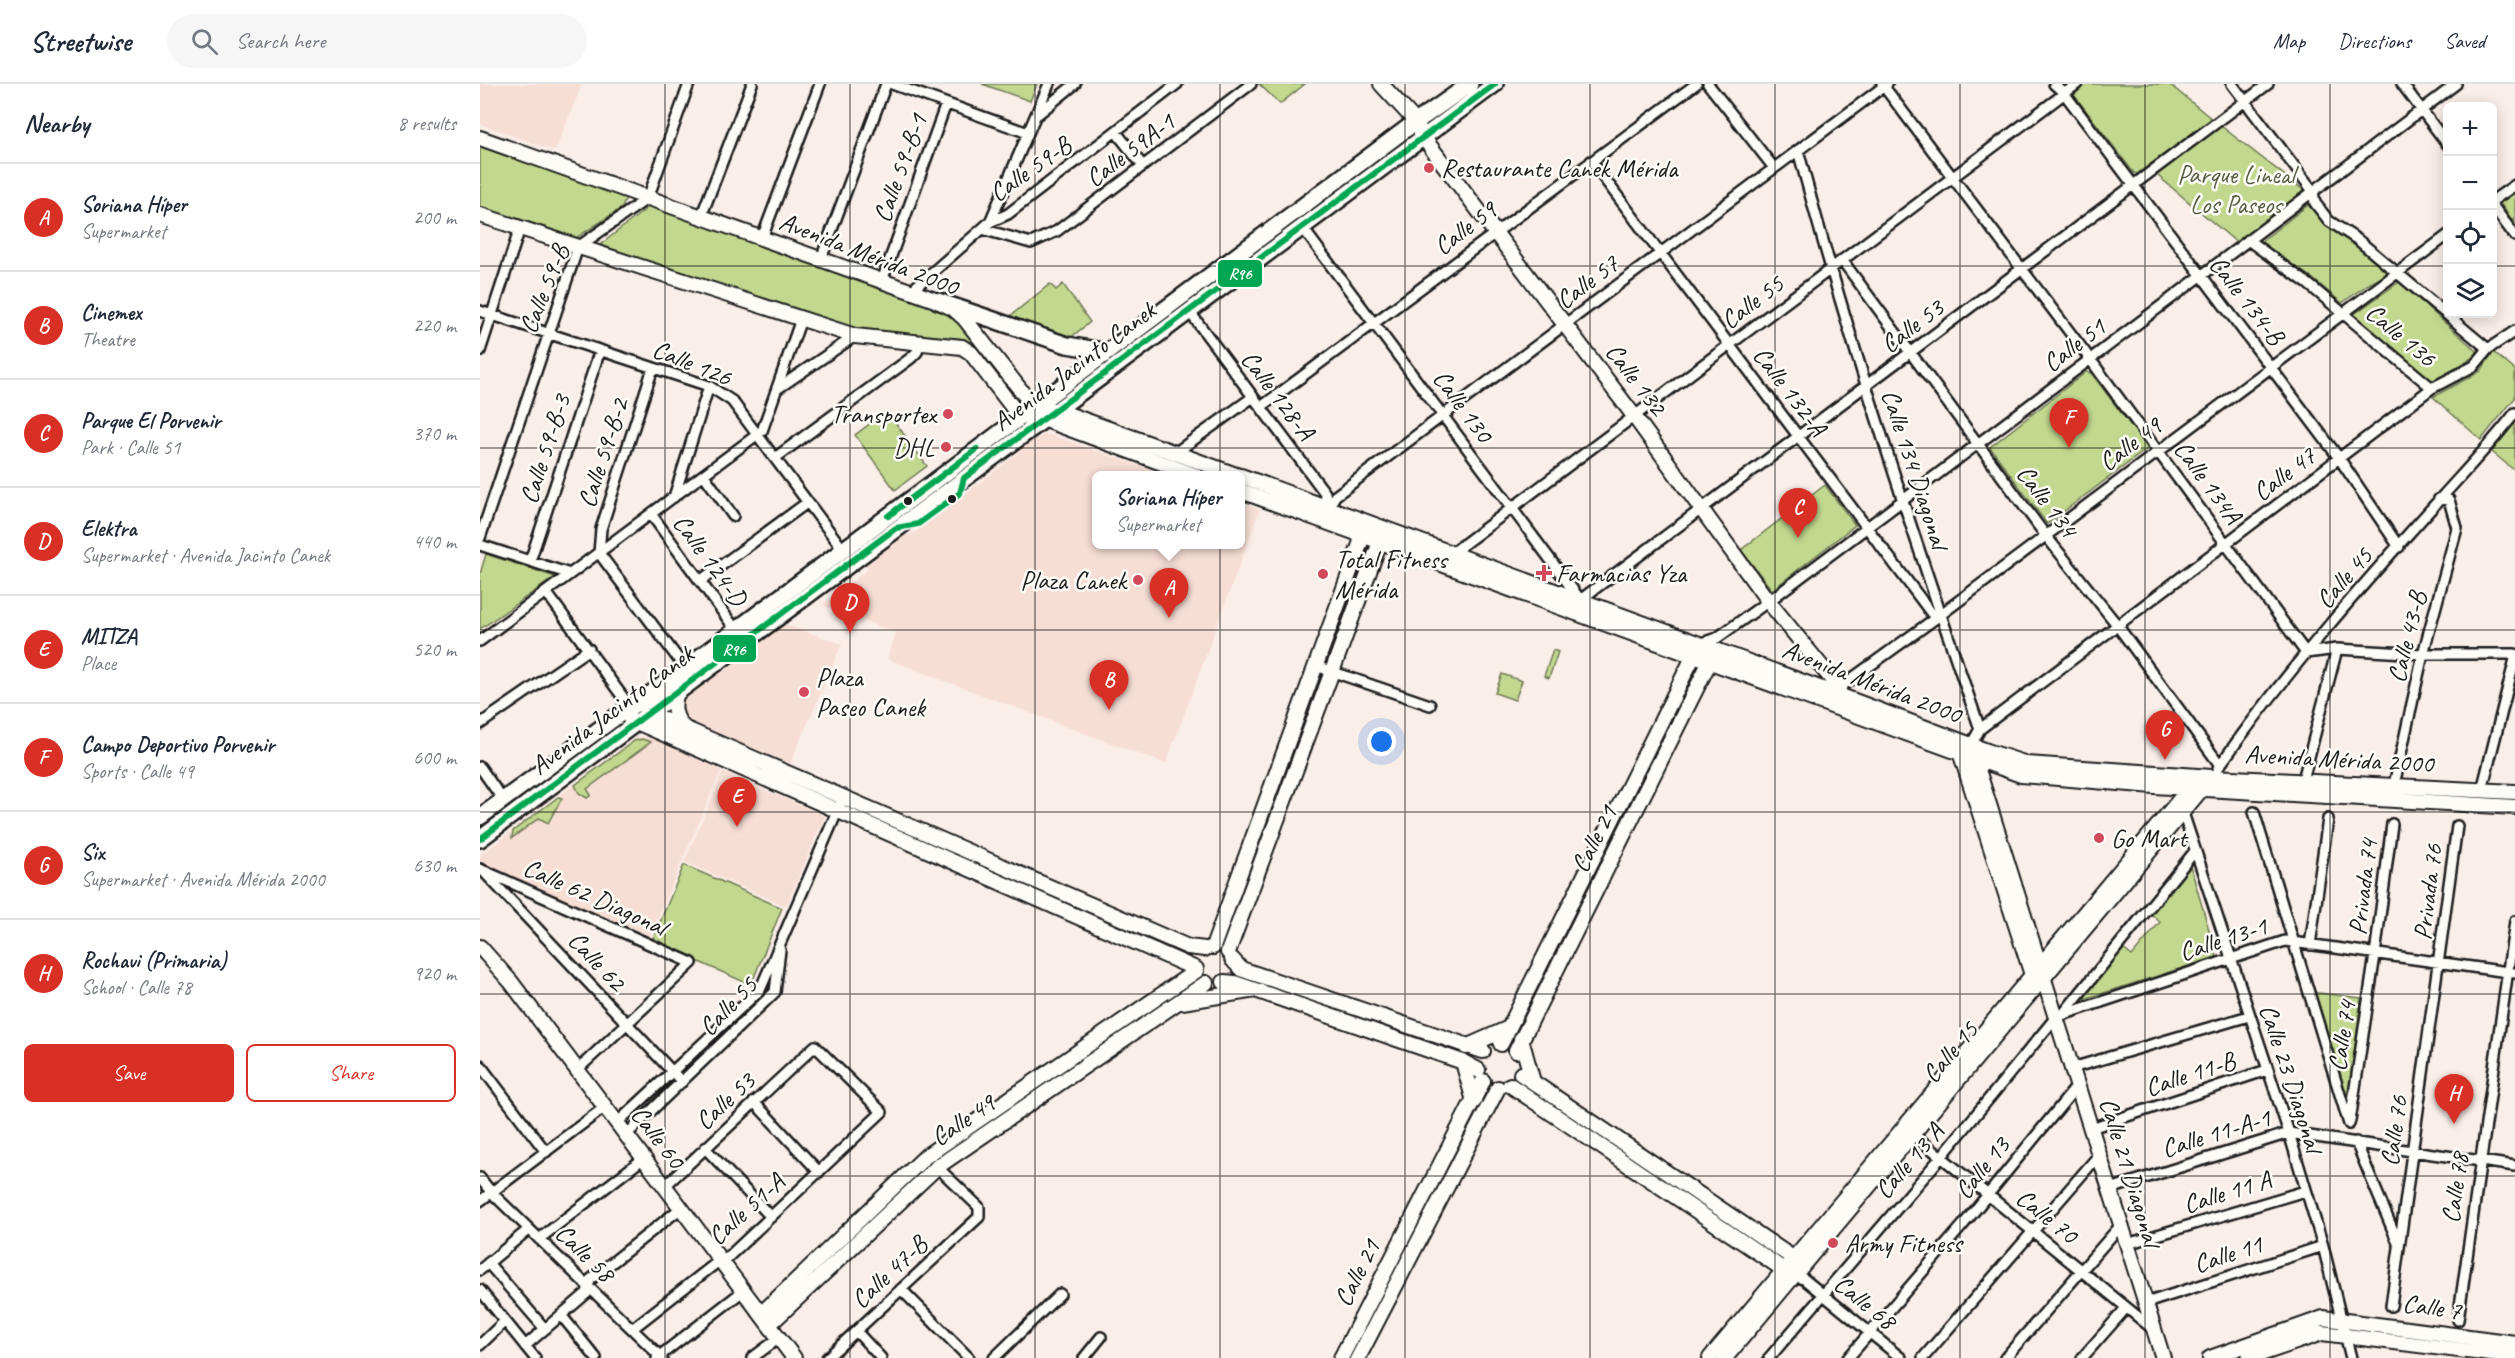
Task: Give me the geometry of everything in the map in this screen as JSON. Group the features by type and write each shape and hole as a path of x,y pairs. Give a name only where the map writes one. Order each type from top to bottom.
{"main road":[{"name":"Avenida Jacinto Canek","path":"480,817 635,712 677,692 1020,417 1056,409 1424,137 1457,103 1470,84"},
{"name":"Avenida Jacinto Canek","path":"480,839 685,668 736,630 848,555 1039,412 1109,352 1354,168 1416,122 1495,84"},
{"path":"938,301 1067,345 1109,352"}],"street":[{"path":"648,198 688,84"},
{"path":"701,217 752,84"},
{"path":"762,238 820,84"},
{"path":"821,259 886,84"},
{"path":"892,84 1028,134"},
{"path":"986,226 1049,84"},
{"path":"1036,116 1075,84"},
{"name":"Calle 59-B","path":"911,291 986,226 1008,214 1177,84"},
{"name":"Calle 59A-1","path":"986,226 1031,243 1058,231 1251,84"},
{"name":"Calle 132","path":"1381,84 1416,122 1424,137 1703,509 1836,696"},
{"name":"Calle 59","path":"1261,407 1696,84"},
{"path":"1708,84 1774,168"},
{"name":"Calle 134-B","path":"2054,84 2064,93 2271,366 2339,458 2399,547"},
{"name":"Calle 55","path":"1452,553 2077,84"},
{"path":"2232,84 2313,191 2315,203 2329,221 2358,240 2488,349"},
{"name":"Calle 53","path":"1578,606 1798,437 2268,84"},
{"path":"2402,84 2443,139"},
{"name":"Calle 51","path":"1716,644 1768,601 2456,84"},
{"name":"Calle 57","path":"1326,515 1335,496 1884,85"},
{"name":"Calle 134A","path":"1884,85 2090,359 2306,653"},
{"name":"Calle 59-B-1","path":"882,281 946,104"},
{"path":"1116,132 1143,166"},
{"name":"Avenida Mérida 2000","path":"480,138 938,301 954,309 969,323 1039,412"},
{"name":"Calle 134 Diagonal","path":"1798,150 1830,269 1866,387 1938,616 1980,729"},
{"name":"Calle 132-A","path":"1591,161 1866,527 1938,616"},
{"path":"1354,168 1364,181"},
{"path":"2497,200 2515,184"},
{"name":"Calle 59-B","path":"480,538 578,247 648,198"},
{"path":"2497,209 2515,236"},
{"path":"480,215 855,336 962,346 971,353 1020,417"},
{"name":"Calle 130","path":"1302,227 1512,508 1578,606"},
{"path":"480,351 520,228"},
{"name":"Calle 49","path":"1836,696 1938,616 2443,239"},
{"name":"Calle 136","path":"2248,240 2307,283 2432,388"},
{"name":"Calle 134","path":"1842,260 2046,536 2117,626 2216,771"},
{"name":"Calle 128-A","path":"1189,310 1325,493 1326,515"},
{"name":"Calle 126","path":"480,311 709,386 732,401 848,555"},
{"path":"480,641 762,431 801,319"},
{"name":"Calle 47","path":"1969,753 1980,729 2432,388 2474,366 2488,349 2515,331"},
{"path":"777,389 855,336"},
{"path":"775,458 911,358 917,352 920,342"},
{"name":"Calle 59-B-3","path":"530,561 600,350"},
{"name":"Calle 59-B-2","path":"599,552 601,529 653,368"},
{"path":"674,497 709,386"},
{"path":"1175,453 1253,397"},
{"name":"Avenida Mérida 2000","path":"1056,409 1226,471"},
{"path":"1039,412 1185,471"},
{"name":"Calle 45","path":"2216,771 2306,653 2399,547 2444,500 2515,413"},
{"path":"704,475 733,516"},
{"name":"Avenida Mérida 2000","path":"1245,478 1326,515 1363,536 1380,542 1699,644 1716,644 2021,776 2154,786 2194,784 2216,771 2303,780 2515,792"},
{"name":"Avenida Mérida 2000","path":"1245,492 1452,553 1693,658 1836,696"},
{"name":"Calle 43-B","path":"2394,785 2423,654 2457,528 2444,500"},
{"path":"700,581 808,502"},
{"name":"Calle 124-D","path":"651,514 736,630"},
{"path":"1196,970 1197,958 1212,943 1363,536"},
{"path":"1224,982 1231,975 1230,956 1234,936 1380,542"},
{"path":"480,545 570,574"},
{"path":"599,552 685,668"},
{"path":"546,592 635,712 840,804 1028,878 1188,947 1212,943 1230,956 1241,969 1483,1051"},
{"name":"Calle 21","path":"1501,1044 1699,644"},
{"name":"Calle 21","path":"1519,1045 1709,663 1716,644"},
{"path":"480,724 589,649"},
{"path":"2303,780 2337,649"},
{"path":"2306,653 2337,649 2423,654 2515,654"},
{"path":"2482,790 2515,659"},
{"path":"1316,666 1430,705"},
{"path":"677,692 674,712 685,729"},
{"path":"635,712 685,729 1023,892 1169,956 1196,970 1206,983 1235,983 1463,1062 1480,1076 1523,1094 1649,1179 1795,1270"},
{"name":"Avenida Mérida 2000","path":"1969,753 2027,764 2194,784 2515,807"},
{"name":"Calle 21 Diagonal","path":"1969,753 2038,975 2059,1015 2077,1086 2163,1358"},
{"path":"480,767 503,800"},
{"name":"Calle 15","path":"1710,1358 1795,1270 1913,1134 2038,975 2183,813 2194,784"},
{"name":"Calle 15","path":"1725,1358 2194,784"},
{"path":"2154,786 2165,796 2166,817"},
{"path":"781,939 840,804"},
{"path":"2254,812 2292,942"},
{"name":"Calle 23 Diagonal","path":"2183,813 2289,1133 2323,1246 2351,1358"},
{"path":"2310,945 2328,819"},
{"name":"Privada 74","path":"2375,955 2391,825"},
{"name":"Privada 76","path":"2440,963 2457,826"},
{"name":"Calle 13 A","path":"1769,1358 1822,1293 1942,1156 2195,851"},
{"path":"1596,853 1610,859"},
{"name":"Calle 62 Diagonal","path":"480,869 692,963 627,1024"},
{"name":"Calle 62","path":"480,869 682,1082"},
{"path":"1023,892 1028,878"},
{"name":"Calle 78","path":"2457,1320 2511,973 2515,921"},
{"path":"1234,936 1240,954 1255,974"},
{"name":"Calle 55","path":"617,1123 760,990 781,939"},
{"name":"Calle 55","path":"626,1135 775,993 781,939"},
{"name":"Calle 13-1","path":"2059,1015 2285,941 2511,973"},
{"name":"Calle 74","path":"2292,942 2349,1124 2375,955"},
{"path":"1188,947 1212,943"},
{"name":"Calle 60","path":"480,947 511,982 794,1358"},
{"path":"1167,992 1175,976 1169,956"},
{"name":"Calle 76","path":"2391,1306 2440,963"},
{"name":"Calle 49","path":"843,1246 926,1156 1196,970"},
{"name":"Calle 49","path":"765,1320 843,1246 937,1167 1206,983"},
{"path":"1177,1003 1256,990"},
{"path":"1353,1023 1357,1009"},
{"path":"2072,1068 2249,1016"},
{"path":"577,1070 627,1024"},
{"path":"1466,1047 1509,1028"},
{"path":"1480,1076 1478,1063 1483,1051 1488,1047 1501,1044 1519,1045"},
{"path":"1519,1045 1521,1074"},
{"path":"1519,1045 1533,1082"},
{"name":"Calle 53","path":"664,1186 815,1046 882,1112"},
{"path":"1463,1062 1474,1101"},
{"path":"480,1065 546,1152"},
{"path":"1056,1068 1063,1082"},
{"name":"Calle 11-B","path":"2091,1128 2267,1070"},
{"path":"1521,1074 1659,1167 1795,1270"},
{"path":"1504,1087 1521,1074"},
{"name":"Calle 21","path":"1341,1358 1400,1240 1474,1101 1480,1076"},
{"name":"Calle 13","path":"1848,1358 2077,1086"},
{"name":"Calle 21","path":"1358,1358 1490,1101 1504,1087"},
{"path":"1490,1101 1523,1094"},
{"path":"754,1102 819,1172"},
{"path":"480,1201 605,1107"},
{"name":"Calle 51-A","path":"632,1329 725,1260 882,1112"},
{"name":"Calle 11-A-1","path":"2110,1189 2289,1133 2515,1166"},
{"name":"Calle 70","path":"1913,1134 2154,1331"},
{"path":"2355,1142 2399,1246"},
{"path":"705,1148 771,1217"},
{"path":"1923,1358 2099,1155"},
{"path":"926,1156 937,1167"},
{"path":"539,1239 644,1158"},
{"name":"Calle 47-B","path":"827,1358 979,1217 980,1207 937,1167"},
{"path":"1649,1179 1659,1167"},
{"name":"Calle 58","path":"480,1178 491,1192 660,1357"},
{"name":"Calle 11 A","path":"2127,1244 2305,1191"},
{"name":"Calle 51-A","path":"589,1286 590,1280 681,1208"},
{"path":"2005,1358 2121,1225"},
{"path":"480,1270 530,1229"},
{"path":"1400,1240 1414,1248"},
{"name":"Calle 11","path":"2146,1303 2323,1246"},
{"path":"488,1263 545,1329"},
{"name":"Calle 68","path":"1795,1270 1901,1358"},
{"path":"525,1346 587,1293 589,1286"},
{"path":"901,1289 969,1358"},
{"path":"480,1290 535,1358"},
{"path":"660,1357 743,1292"},
{"path":"994,1358 1060,1294"},
{"path":"2082,1358 2126,1308"},
{"path":"561,1315 596,1358"},
{"name":"Calle 7","path":"2210,1358 2323,1318 2342,1319 2450,1347 2515,1342"},
{"path":"480,1345 505,1321"},
{"path":"856,1331 881,1358"},
{"name":"Calle 7","path":"2249,1358 2322,1333 2450,1347 2513,1358"},
{"path":"1084,1358 1101,1337"},
{"path":"752,1358 779,1338"}],"shaded area":[{"path":"480,84 582,84 555,151 480,124"},
{"name":"Plaza Canek","path":"1042,435 1051,435 1154,471 1092,471 1092,549 1245,549 1245,503 1260,509 1166,764 887,659 896,633 822,605 868,569 865,563 897,539 916,532 1017,454 1024,445"},
{"name":"Plaza Paseo Canek","path":"784,624 842,644 790,764 684,719 679,709 686,698"},
{"path":"638,737 650,738 722,769 649,938 480,862 480,855"},
{"path":"723,772 825,816 786,906 684,862"}],"green space":[{"path":"982,84 1037,84 1030,101"},
{"path":"1259,84 1305,84 1280,104"},
{"name":"Parque Lineal Los Paseos","path":"2086,84 2169,84 2212,119 2137,174 2074,95"},
{"name":"Parque Lineal Los Paseos","path":"2221,126 2306,192 2236,242 2157,175"},
{"path":"480,142 627,194 622,208 576,238 480,207"},
{"path":"2515,192 2515,224 2500,203"},
{"path":"651,205 936,305 961,324 971,335 1019,399 979,349 965,339 852,329 600,245"},
{"name":"Parque Lineal Los Paseos","path":"2308,205 2327,225 2354,242 2388,274 2367,285 2342,303 2312,278 2259,243"},
{"path":"2399,282 2478,354 2434,382 2354,317 2353,315"},
{"path":"1050,284 1056,290 1063,284 1090,322 1070,338 1009,317"},
{"path":"2493,352 2515,370 2515,398 2481,440 2433,397 2481,371"},
{"path":"2086,372 2091,373 2148,448 2047,524 1990,447"},
{"path":"887,411 927,466 895,490 855,435"},
{"path":"2515,422 2515,471 2492,452"},
{"path":"1825,485 1855,525 1772,590 1741,550"},
{"path":"486,554 555,577 480,629 480,574"},
{"path":"1553,650 1558,652 1549,678 1544,676"},
{"path":"1502,674 1522,681 1515,700 1495,693"},
{"path":"642,739 651,742 587,789 591,795 587,798 579,793 575,785 634,741"},
{"path":"558,797 562,798 548,823 539,818 512,838 513,831"},
{"path":"684,865 782,908 751,985 652,941"},
{"path":"2190,865 2217,957 2075,1002 2121,947 2132,956 2160,922 2150,913"},
{"path":"2310,992 2361,998 2347,1114"}],"transit line":[{"name":"R96","path":"480,839 896,528 918,524 960,493 964,478 1495,84"},
{"name":"R96","path":"888,516 977,449"}],"place":[{"name":"Restaurante Canek Mérida","path":"1429,168"},
{"name":"Transportex","path":"948,414"},
{"name":"DHL","path":"946,447"},
{"name":"Campo Deportivo Porvenir","path":"2069,448"},
{"name":"Parque El Porvenir","path":"1798,538"},
{"name":"Farmacias Yza","path":"1544,573"},
{"name":"Total Fitness Mérida","path":"1323,574"},
{"name":"Plaza Canek","path":"1138,580"},
{"name":"Soriana Híper","path":"1169,618"},
{"name":"Elektra","path":"850,633"},
{"name":"Plaza Paseo Canek","path":"804,692"},
{"name":"Cinemex","path":"1109,710"},
{"name":"Six","path":"2165,760"},
{"name":"MITZA","path":"737,827"},
{"name":"Go Mart","path":"2099,838"},
{"name":"Rochavi (Primaria)","path":"2454,1124"},
{"name":"Army Fitness","path":"1833,1243"}]}
